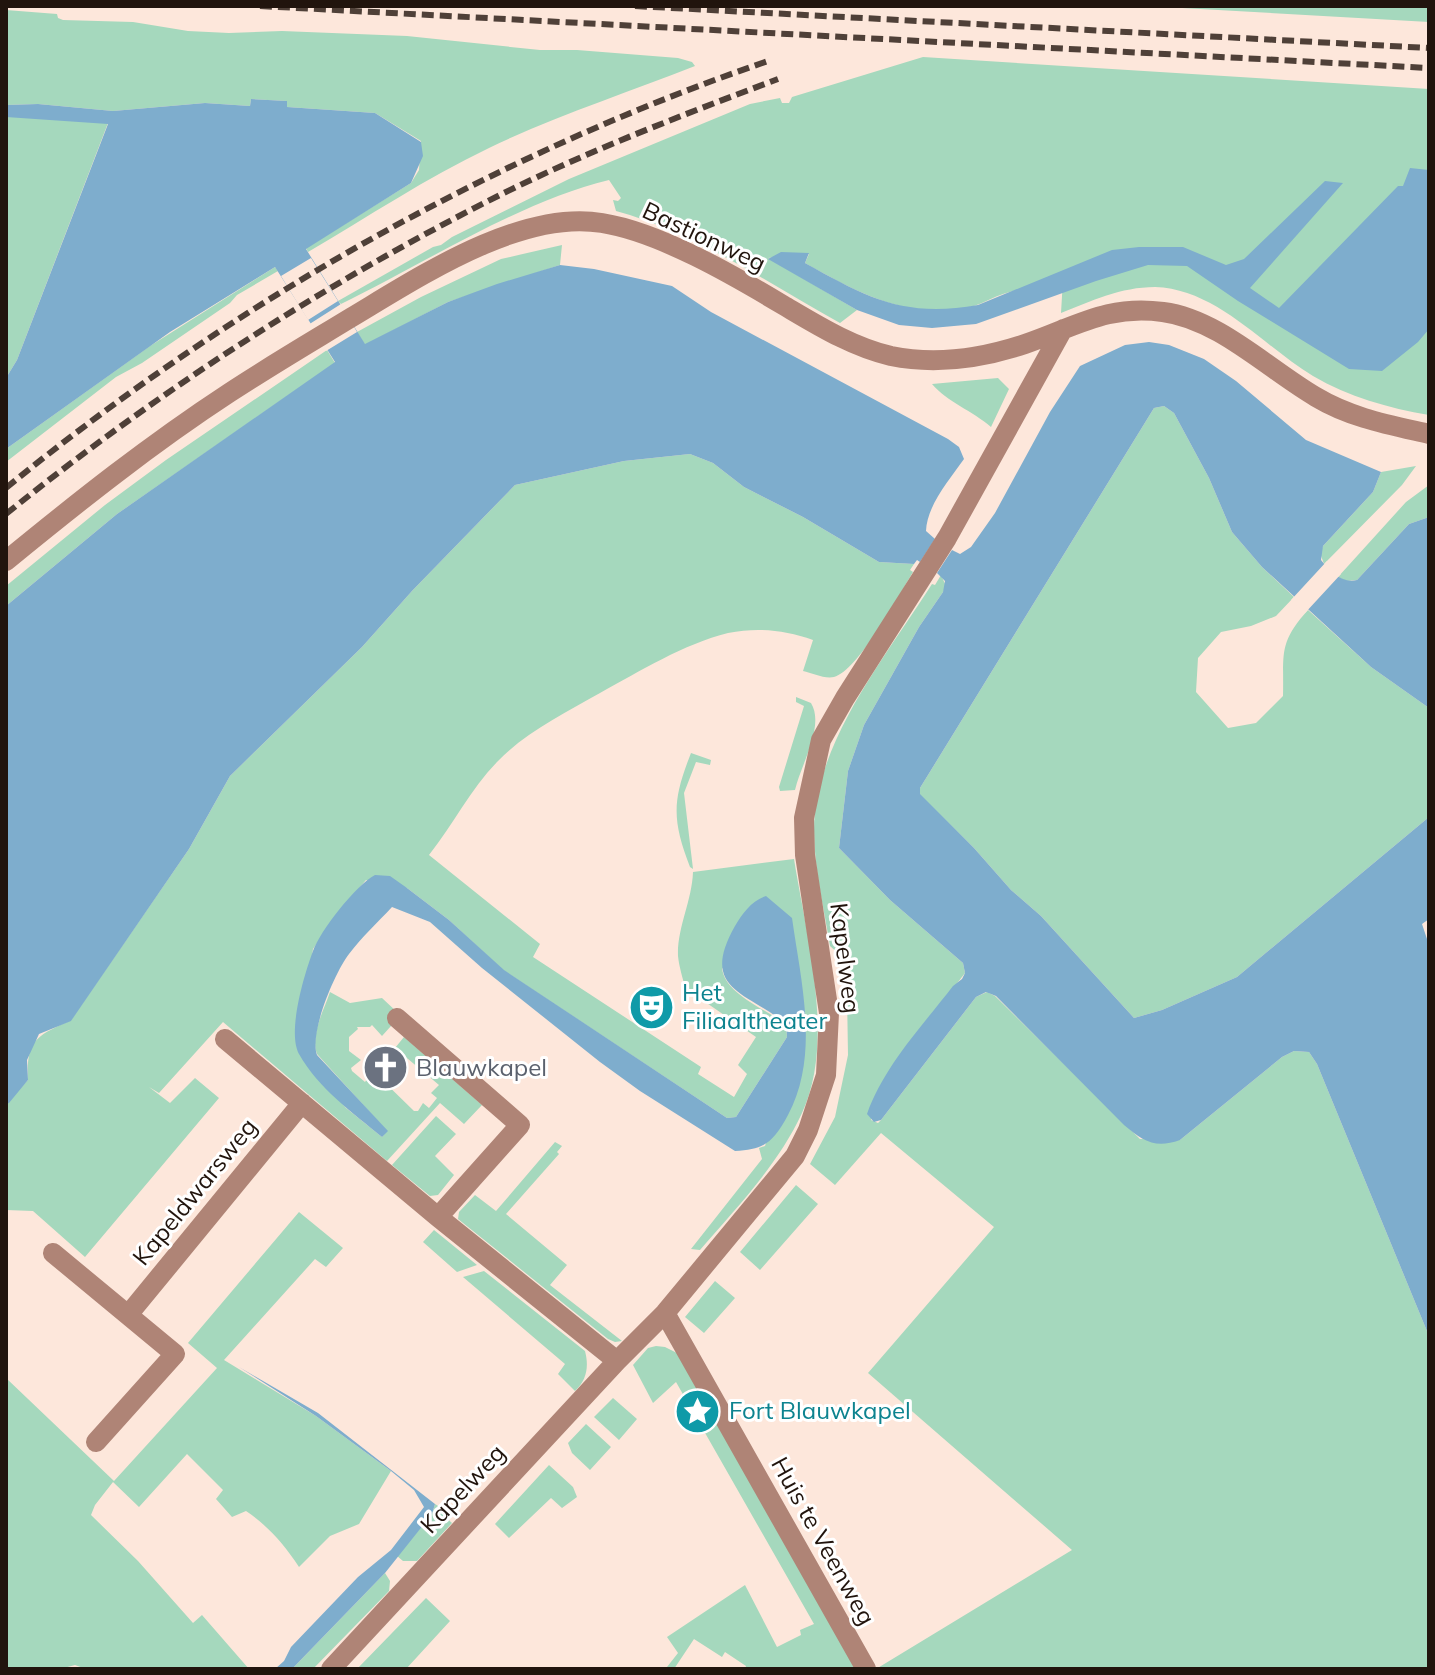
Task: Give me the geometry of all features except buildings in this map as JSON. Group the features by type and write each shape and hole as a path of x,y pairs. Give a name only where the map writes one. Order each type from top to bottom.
{"street":[{"name":"Bastionweg","path":"6,561 100,485 227,394 317,338 409,282 496,239 561,222 600,222 640,233 741,282 833,334 890,355 946,360 1023,344 1090,317 1114,312 1163,311 1184,316 1211,327 1318,398 1359,418 1429,434"},
{"name":"Kapelweg","path":"331,1669 665,1313 795,1156 818,1103 826,1075 829,1013 805,855 804,818 821,740 947,538 1063,329"},
{"path":"397,1018 520,1125 438,1217"},
{"path":"225,1039 617,1361"},
{"name":"Kapeldwarsweg","path":"128,1315 302,1103"},
{"path":"53,1253 175,1354 96,1442"},
{"name":"Huis te Veenweg","path":"665,1313 866,1669"}],"green space":[{"path":"1168,6 1429,6 1429,22 1182,8"},
{"path":"6,10 57,14 63,20 133,22 188,31 407,36 540,50 678,58 695,66 565,115 489,148 308,252 306,248 411,183 419,170 421,141 375,113 287,107 287,101 251,99 250,106 205,103 113,111 38,104 6,105"},
{"path":"923,57 1429,89 1429,415 1369,401 1341,390 1294,364 1219,308 1178,290 1155,287 1130,289 1061,313 1063,279 1003,294 974,306 928,310 886,302 845,285 805,263 809,254 768,258 857,310 840,323 675,232 616,211 613,200 621,198 609,180 575,190 507,218 341,304 338,301 433,247 569,179 750,104 780,98 782,103 789,103 792,97"},
{"path":"6,117 108,123 17,360 6,378"},
{"path":"562,245 560,265 448,302 365,345 357,332 501,259"},
{"path":"275,267 278,271 237,295 230,303 142,363 116,377 6,462 6,449 150,346"},
{"path":"327,350 335,363 117,514 6,606 6,586 105,505"},
{"path":"998,378 1009,389 991,427 932,384"},
{"path":"1164,406 1174,413 1209,478 1232,532 1262,567 1294,597 1276,616 1251,626 1221,632 1198,658 1196,692 1228,728 1256,723 1283,696 1283,659 1287,641 1308,610 1371,667 1429,708 1429,817 1237,977 1162,1010 1134,1018 1041,916 1011,890 920,795 920,788 1154,408"},
{"path":"690,454 713,463 744,487 803,517 879,562 914,564 910,570 913,572 877,631 844,672 834,677 803,671 813,640 771,630 728,633 662,659 546,724 509,751 479,783 429,855 540,944 533,957 701,1067 698,1074 734,1097 747,1074 738,1065 756,1037 685,988 678,946 693,872 794,859 811,954 818,1021 812,1084 802,1113 781,1150 756,1185 700,1250 691,1249 762,1159 759,1148 765,1146 806,1018 722,968 725,978 739,994 786,1025 787,1037 736,1117 727,1118 503,970 449,920 407,888 366,880 313,949 299,1053 346,1108 382,1137 387,1131 317,1054 315,1039 330,992 350,1003 382,998 398,1013 382,1036 372,1025 357,1027 349,1037 349,1051 361,1060 351,1068 352,1071 365,1082 373,1071 414,1111 418,1111 423,1103 429,1108 437,1098 431,1093 439,1085 395,1048 404,1037 482,1105 464,1124 440,1103 387,1161 223,1022 159,1093 149,1087 170,1103 195,1078 219,1098 85,1257 33,1211 6,1210 6,1104 28,1080 32,1047 42,1035 71,1020 189,849 230,776 362,647 515,485 624,461"},
{"path":"1416,466 1402,485 1324,564 1320,553 1323,546 1373,492 1381,472"},
{"path":"1429,485 1429,517 1409,524 1357,580 1346,581 1338,577 1406,502"},
{"path":"941,575 946,586 943,592 919,627 864,725 848,771 839,848 890,900 963,963 965,973 889,1072 877,1092 871,1120 878,1123 881,1120 976,997 987,992 995,996 1140,1139 1180,1140 1282,1057 1294,1051 1309,1052 1317,1064 1429,1336 1429,1669 876,1669 1072,1550 868,1373 994,1227 881,1133 835,1185 810,1164 835,1117 848,1055 847,993 841,956 830,946 816,859 814,830 817,797 839,733 856,701 932,584 935,585"},
{"path":"796,697 811,703 815,712 814,734 795,790 780,791 804,706 796,702"},
{"path":"691,753 711,760 710,765 696,762 684,793 693,869 677,823 680,784"},
{"path":"436,1116 456,1134 435,1156 454,1175 438,1195 430,1196 392,1165"},
{"path":"555,1142 562,1146 557,1152 559,1154 506,1214 567,1265 550,1285 622,1341 608,1339 458,1219 459,1212 475,1195 496,1211"},
{"path":"796,1185 818,1204 760,1270 740,1252"},
{"path":"299,1212 343,1248 326,1267 315,1259 224,1360 316,1416 391,1471 359,1524 330,1536 299,1567 275,1536 246,1511 232,1517 216,1499 223,1490 187,1454 139,1507 113,1482 91,1515 138,1561 193,1623 202,1615 249,1669 86,1669 75,1665 60,1669 6,1669 6,1378 114,1481 217,1368 188,1343"},
{"path":"434,1230 477,1265 457,1272 423,1242"},
{"path":"484,1271 585,1351 586,1372 575,1391 558,1374 565,1364 463,1277"},
{"path":"715,1281 735,1298 704,1333 685,1317"},
{"path":"656,1346 677,1353 857,1669 745,1669 746,1666 725,1652 722,1657 694,1639 674,1669 667,1667 678,1653 667,1637 745,1585 777,1647 801,1635 800,1630 814,1624 676,1382 653,1403 633,1365 648,1348"},
{"path":"613,1398 637,1419 619,1440 594,1417"},
{"path":"586,1424 611,1447 590,1470 572,1453 568,1443"},
{"path":"549,1465 573,1487 577,1497 562,1508 551,1498 509,1538 495,1524"},
{"path":"435,1504 446,1511 443,1515 452,1523 417,1561 403,1561 397,1556 432,1514"},
{"path":"385,1573 390,1581 389,1591 313,1669 292,1669"},
{"path":"426,1598 450,1621 406,1669 357,1669"}],"water":[{"path":"251,99 287,101 287,107 375,113 421,142 423,156 411,183 306,249 365,344 448,302 497,284 560,265 594,269 672,286 711,312 948,439 959,447 964,459 930,512 926,531 935,539 920,562 917,560 914,564 879,562 803,517 744,487 713,463 690,454 624,461 515,485 362,647 230,776 189,849 71,1021 39,1034 27,1060 28,1080 6,1104 6,606 117,514 335,362 275,267 170,332 6,449 6,378 17,360 108,124 6,117 6,105 38,104 113,111 205,103 250,106"},
{"path":"1410,168 1429,170 1429,329 1382,371 1349,369 1187,266 1148,265 976,324 932,328 899,325 857,310 768,259 781,252 809,253 805,263 868,295 907,307 929,309 978,305 1112,250 1183,247 1226,265 1244,259 1325,181 1343,183 1250,288 1279,308 1398,186 1403,186"},
{"path":"1149,342 1169,345 1204,359 1236,381 1306,440 1381,472 1373,492 1323,546 1321,560 1337,576 1357,580 1409,524 1429,517 1429,708 1371,667 1262,567 1232,532 1209,478 1174,413 1164,406 1154,408 920,788 920,794 1011,890 1041,916 1134,1018 1162,1010 1237,977 1429,817 1429,919 1422,924 1429,945 1429,1336 1317,1064 1309,1052 1294,1051 1282,1057 1180,1140 1163,1144 1150,1142 1124,1125 996,996 986,992 976,997 881,1120 874,1122 867,1114 894,1063 965,973 963,963 890,900 839,848 848,771 864,725 919,627 943,592 945,581 937,573 952,550 960,554 971,547 995,513 1050,412 1080,366 1125,345"},
{"path":"375,875 390,876 449,920 504,970 727,1118 736,1117 787,1037 786,1024 732,987 722,964 725,947 738,921 752,904 766,896 792,918 805,1018 803,1068 798,1092 783,1124 773,1138 761,1146 735,1151 600,1062 482,968 430,922 392,907 343,963 320,1018 316,1045 317,1055 388,1131 382,1137 316,1078 299,1054 295,1032 301,988 317,942 349,898"},
{"path":"239,1367 318,1413 435,1504 432,1514 385,1573 292,1669 275,1669 284,1661 291,1647 358,1577 391,1550 424,1507 414,1490 391,1471 316,1416"}],"pier":[{"path":"311,258 338,301 308,320 281,276"},
{"path":"341,304 357,332 326,351 308,325"},
{"path":"1327,561 1341,574 1305,613 1291,600"}],"railway":[{"path":"260,6 1429,68"},
{"path":"635,6 1429,48"},
{"path":"6,488 92,420 182,356 370,240 467,188 567,141 668,98 771,60"},
{"path":"6,514 120,426 179,385 361,270 488,201 559,167 778,79"}],"place":[{"name":"Het Filiaaltheater","path":"651,1007"},
{"name":"Blauwkapel","path":"385,1068"},
{"name":"Fort Blauwkapel","path":"698,1411"}]}
